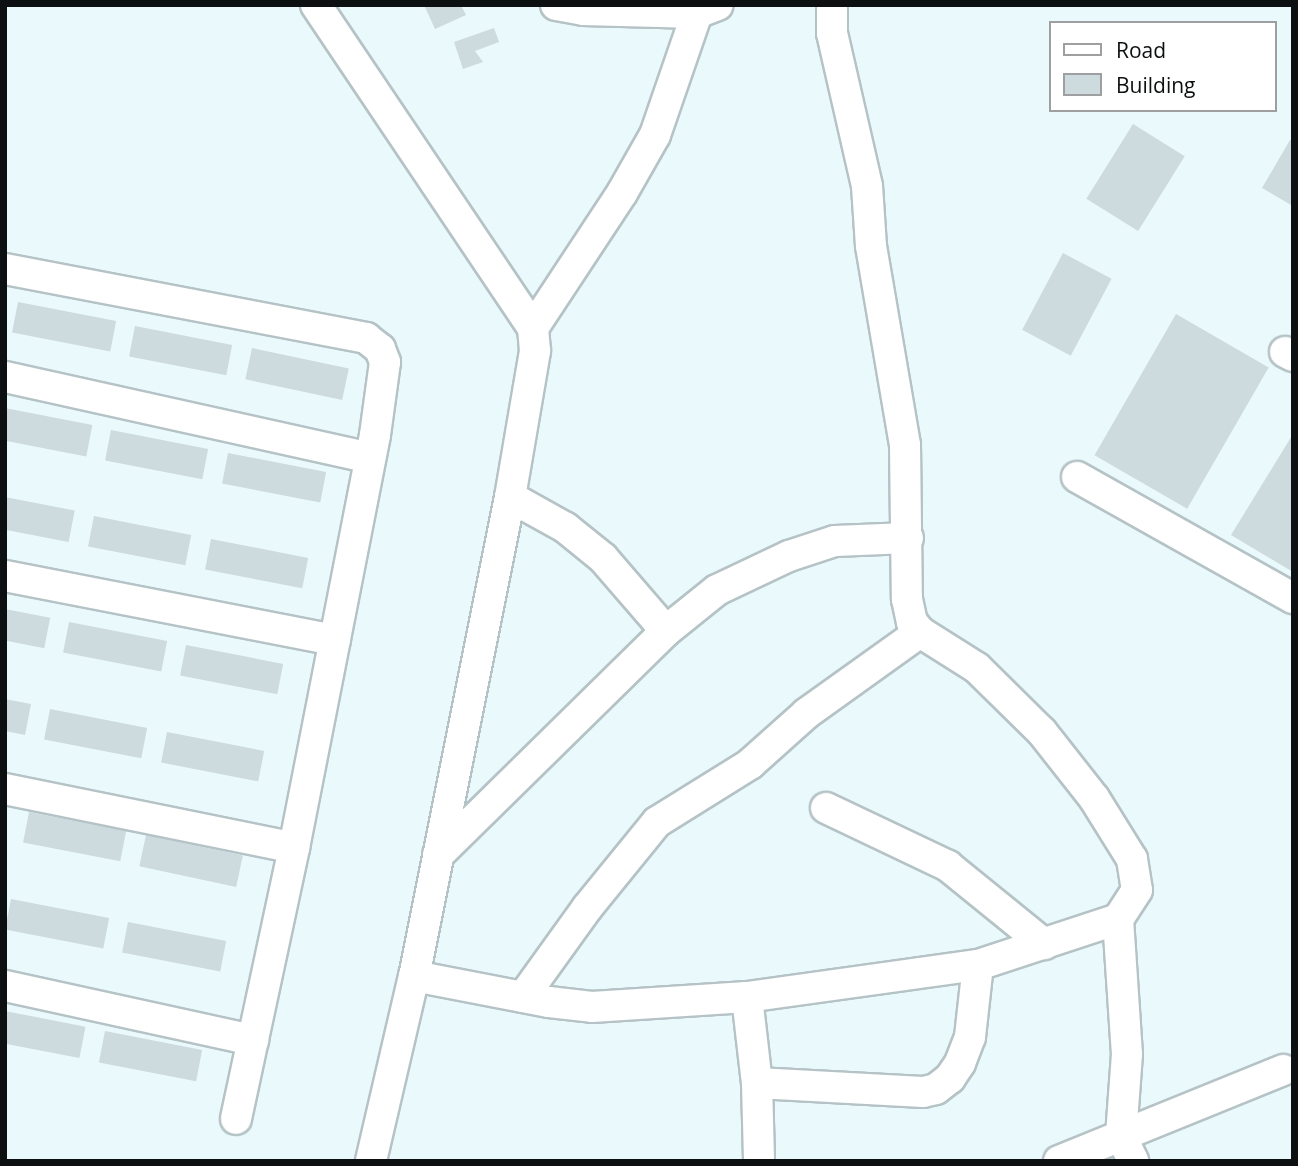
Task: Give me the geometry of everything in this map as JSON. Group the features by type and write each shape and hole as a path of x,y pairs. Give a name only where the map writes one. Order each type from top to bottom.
{"street":[{"path":"316,5 533,328"},
{"path":"371,1161 414,976 532,385 533,328 622,193 655,135 708,9 583,10 556,5"},
{"path":"832,5 832,33 867,186 872,246 905,445 907,599 912,622 920,632 977,668 1042,732 1094,798 1132,859 1136,872 1137,890 1118,919 1127,1054 1127,1148"},
{"path":"5,269 366,338 380,349 385,362 370,458 295,848 236,1119"},
{"path":"5,377 370,458"},
{"path":"1077,477 1293,598"},
{"path":"510,497 566,528 603,558 666,631"},
{"path":"438,855 666,631 717,590 789,556 835,541 908,538"},
{"path":"5,576 335,640"},
{"path":"523,997 587,908 657,822 750,764 807,713 920,632"},
{"path":"5,789 295,848"},
{"path":"826,808 948,866 1044,944"},
{"path":"414,976 592,1007 747,997 978,965 1118,919"},
{"path":"757,1083 923,1092 936,1089 950,1079 960,1063 970,1037 978,965"},
{"path":"5,986 253,1040"},
{"path":"747,997 757,1083 760,1161"},
{"path":"1059,1161 1127,1148 1283,1070"}],"building":[{"path":"424,5 461,5 466,15 435,29"},
{"path":"494,28 499,42 475,51 483,62 463,69 454,42"},
{"path":"1133,124 1185,156 1138,231 1086,199"},
{"path":"1290,140 1293,141 1293,206 1262,188"},
{"path":"1063,253 1112,279 1071,356 1022,330"},
{"path":"18,302 116,321 110,352 12,332"},
{"path":"1176,314 1269,368 1187,509 1094,455"},
{"path":"135,326 232,345 226,375 129,356"},
{"path":"252,348 349,369 342,400 245,379"},
{"path":"5,408 92,425 86,456 5,441"},
{"path":"111,430 208,449 202,479 105,460"},
{"path":"1293,434 1293,572 1231,535"},
{"path":"228,453 326,472 320,503 222,483"},
{"path":"5,497 75,511 69,542 5,530"},
{"path":"94,516 191,535 185,565 88,546"},
{"path":"211,539 308,558 302,588 205,569"},
{"path":"5,609 50,618 44,648 5,641"},
{"path":"69,622 167,641 161,672 63,652"},
{"path":"186,645 283,664 277,694 180,675"},
{"path":"5,699 31,704 25,735 5,731"},
{"path":"50,709 147,728 141,758 44,739"},
{"path":"167,732 264,751 258,781 161,762"},
{"path":"29,812 126,831 120,861 23,842"},
{"path":"146,835 243,856 236,887 139,866"},
{"path":"11,899 109,918 103,949 5,929"},
{"path":"128,922 226,941 220,972 122,952"},
{"path":"5,1011 85,1027 79,1058 5,1044"},
{"path":"105,1031 202,1050 196,1081 99,1062"}]}
